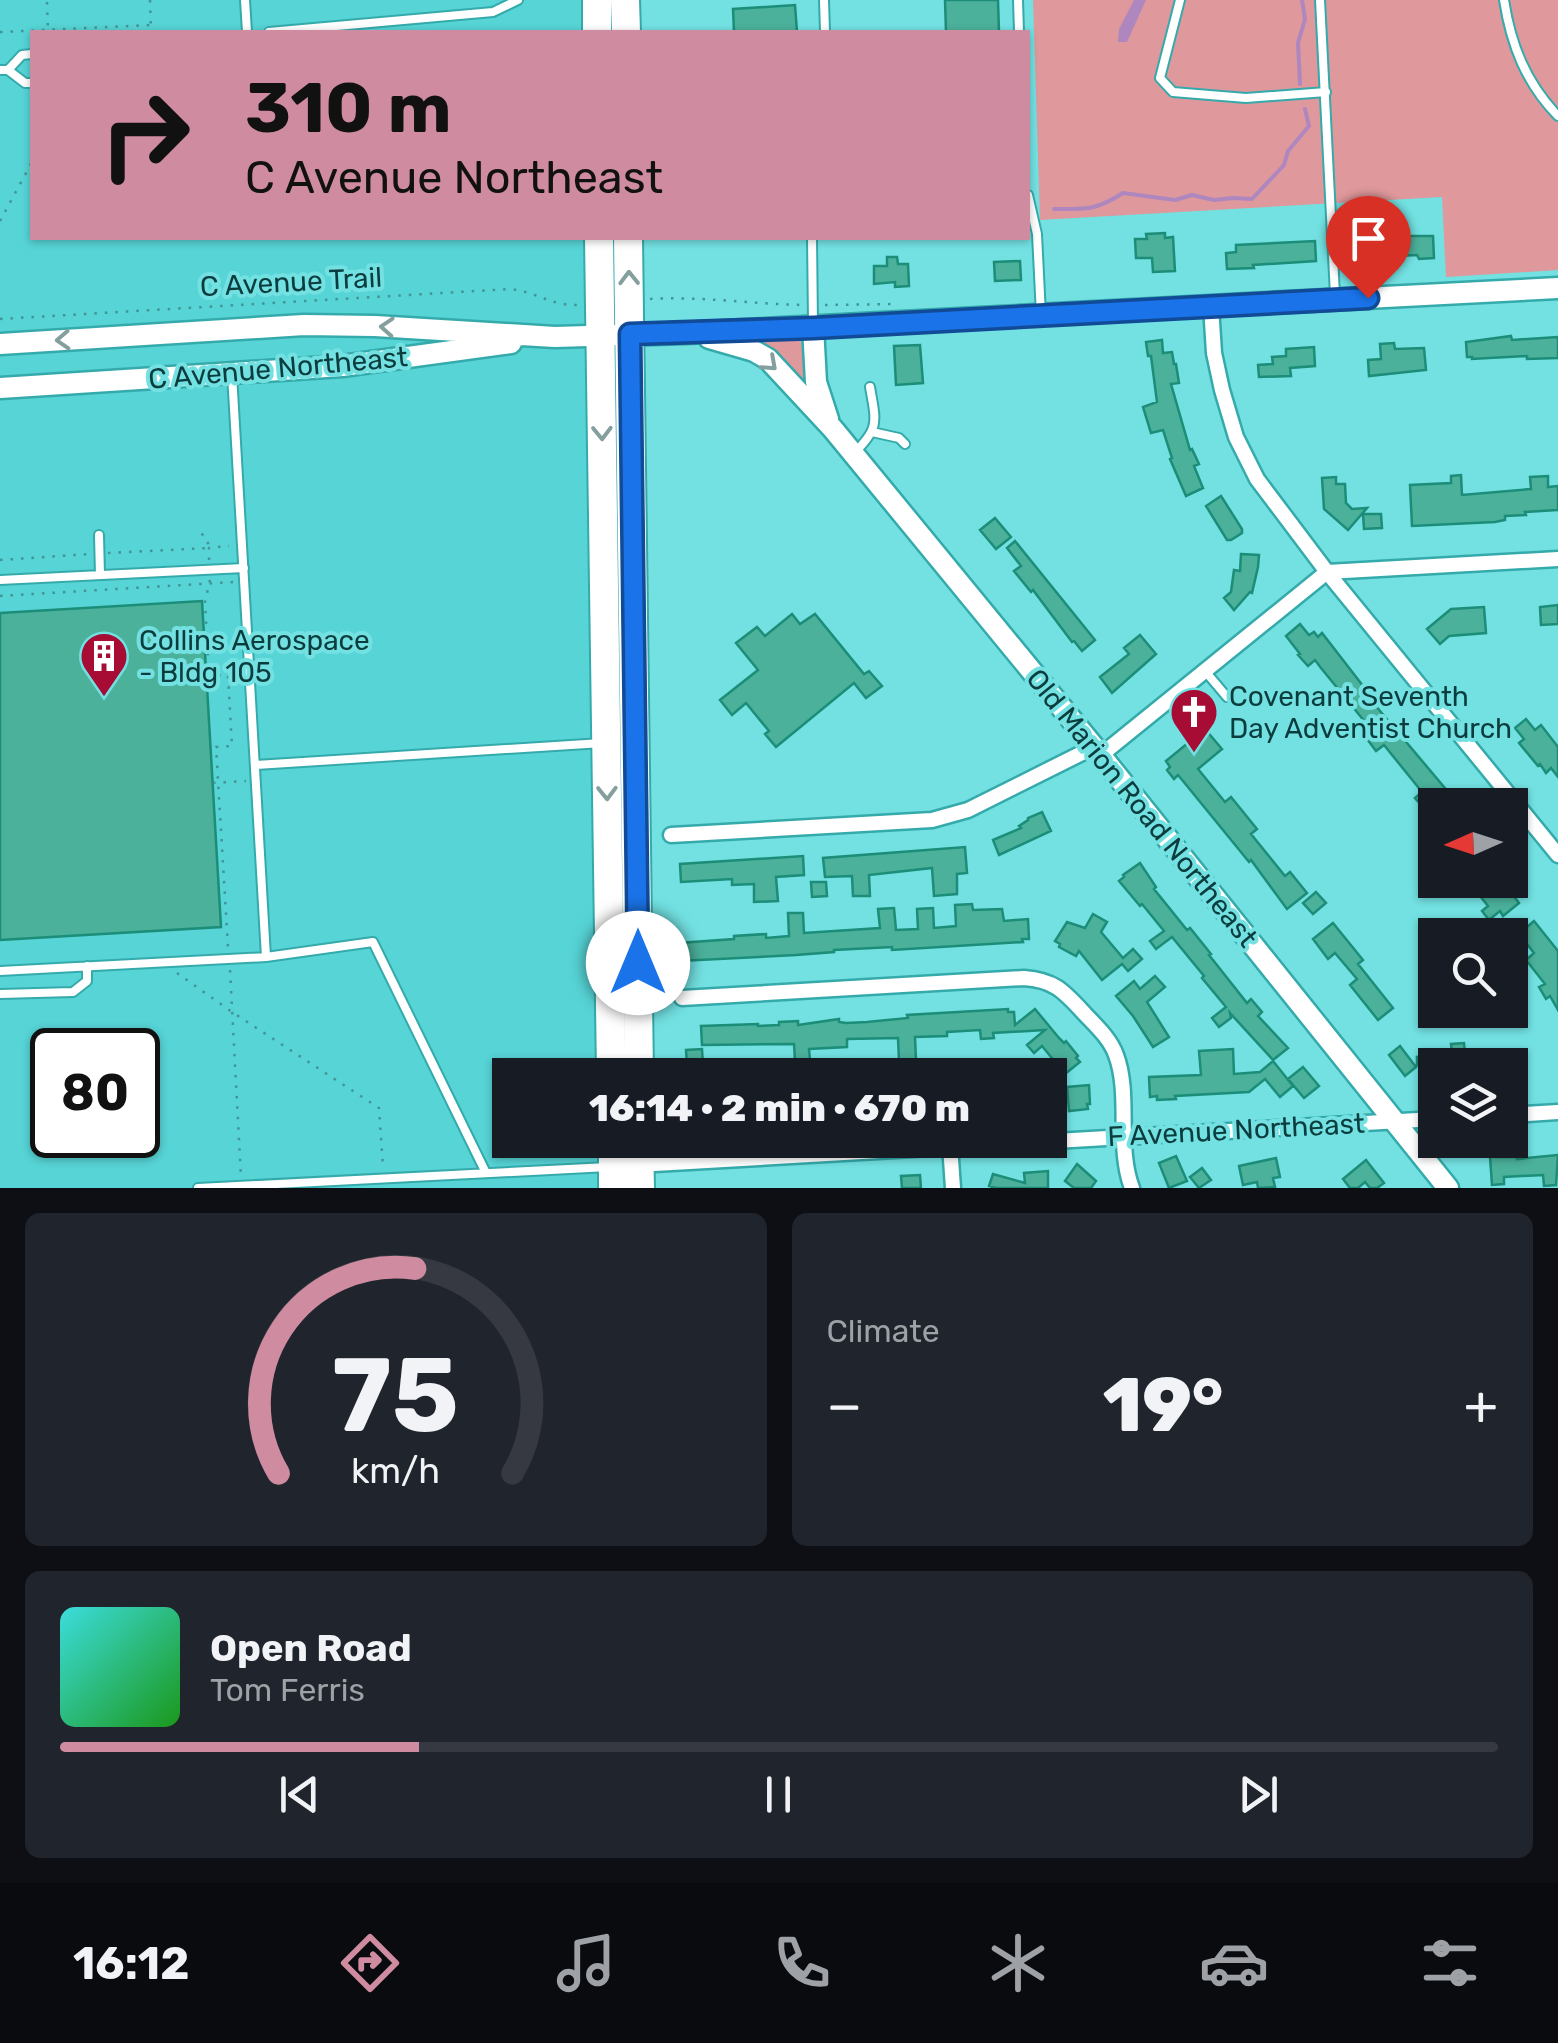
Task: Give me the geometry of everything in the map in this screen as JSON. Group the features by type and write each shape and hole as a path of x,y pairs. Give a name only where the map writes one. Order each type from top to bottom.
{"highway":[{"path":"597,0 597,30"},
{"path":"625,0 626,30"},
{"path":"599,240 612,1058"},
{"path":"628,240 638,1058"}],"main road":[{"name":"C Avenue Northeast","path":"0,344 324,325 554,337 814,328 1558,288"},
{"name":"Old Marion Road Northeast","path":"814,328 816,382 834,429"},
{"name":"Old Marion Road Northeast","path":"687,332 754,350 768,359 834,429 1448,1188"},
{"name":"C Avenue Northeast","path":"0,388 384,362 554,337"}],"street":[{"path":"1211,306 1217,373 1236,437 1257,479 1558,855"},
{"path":"671,836 932,820 968,810 1098,751 1328,572 1558,559"},
{"path":"1542,834 1558,832"},
{"path":"682,998 1044,979 1068,996 1116,1053 1125,1160 1132,1188"},
{"path":"1528,1114 1558,1112"},
{"name":"F Avenue Northeast","path":"1067,1139 1418,1120"},
{"name":"F Avenue Northeast","path":"626,1165 745,1158"},
{"path":"951,1158 953,1188"}],"lane":[{"path":"245,0 247,30"},
{"path":"291,30 493,12 518,0"},
{"path":"824,0 825,30"},
{"path":"1018,0 1019,30"},
{"path":"1180,0 1160,78 1172,92 1246,98 1326,92"},
{"path":"1320,0 1335,300"},
{"path":"1504,0 1513,46 1528,78 1558,116"},
{"path":"30,54 4,70 30,82"},
{"path":"1030,204 1037,234 1041,315"},
{"path":"812,240 814,328"},
{"path":"232,374 266,956"},
{"path":"853,454 872,432 875,420 870,387"},
{"path":"872,432 899,438 905,444"},
{"path":"99,535 100,575"},
{"path":"0,580 244,568"},
{"path":"1205,671 1226,697"},
{"path":"256,765 606,742"},
{"path":"0,971 266,956 374,942 486,1173"},
{"path":"0,994 72,992 87,981 86,966"},
{"name":"F Avenue Northeast","path":"198,1188 626,1165"}],"path":[{"path":"150,0 152,30"},
{"path":"47,2 48,30"},
{"path":"63,30 152,24"},
{"path":"0,32 30,31"},
{"path":"0,221 30,166"},
{"name":"C Avenue Trail","path":"0,319 510,289 532,292 556,304 580,305"},
{"path":"644,299 905,304"},
{"path":"201,533 208,538 209,561"},
{"path":"209,548 231,546"},
{"path":"210,576 205,602 209,675 228,675 232,746 216,747 216,782 242,1186"},
{"path":"0,596 232,582"},
{"path":"216,782 257,780"},
{"path":"161,962 380,1108 383,1178"}],"shaded area":[{"path":"0,0 597,0 597,30 30,30 30,240 599,240 611,1058 492,1058 492,1158 613,1158 613,1188 0,1188"},
{"path":"1033,0 1558,0 1558,270 1446,277 1442,197 1040,220"},
{"path":"1134,0 1146,0 1127,42 1118,42 1119,29"},
{"path":"755,342 801,342 809,396"}],"building":[{"path":"945,0 998,0 999,30 946,30"},
{"path":"795,5 797,30 734,30 733,9"},
{"path":"1389,228 1390,236 1433,236 1434,258 1419,259 1417,255 1344,259 1343,239 1362,238 1361,230"},
{"path":"1165,233 1165,238 1173,237 1175,271 1153,272 1152,258 1136,258 1135,239"},
{"path":"1315,241 1316,261 1227,269 1226,253 1236,252 1236,245"},
{"path":"887,257 897,257 898,264 908,264 909,286 895,287 895,282 874,284 874,266 887,266"},
{"path":"1020,261 1021,280 995,281 994,262"},
{"path":"1511,336 1512,340 1558,337 1558,358 1467,357 1466,342"},
{"path":"1162,340 1163,353 1172,352 1176,364 1179,383 1171,384 1190,450 1199,464 1194,466 1203,488 1186,496 1163,430 1151,433 1143,407 1157,402 1146,342"},
{"path":"1394,343 1395,349 1424,348 1426,370 1369,376 1368,360 1381,359 1380,344"},
{"path":"920,345 923,383 896,385 894,346"},
{"path":"1314,347 1315,366 1290,368 1291,376 1259,377 1258,365 1273,364 1272,357 1286,356 1286,349"},
{"path":"1461,475 1462,495 1531,489 1530,477 1548,476 1548,487 1558,486 1558,510 1525,512 1526,515 1505,516 1505,520 1495,522 1412,526 1410,485 1451,483 1451,476"},
{"path":"1336,477 1336,484 1345,484 1346,503 1352,509 1367,508 1348,530 1324,509 1322,478"},
{"path":"1221,496 1242,529 1231,540 1227,540 1206,506"},
{"path":"1363,514 1381,514 1382,528 1364,529"},
{"path":"995,518 1011,537 996,549 980,530"},
{"path":"1015,541 1095,640 1082,651 1014,571 1021,566 1007,548"},
{"path":"1241,554 1259,555 1258,567 1252,593 1234,610 1224,598 1231,592 1234,570 1240,571"},
{"name":"Collins Aerospace - Bldg 105","path":"202,601 221,927 0,940 0,613"},
{"path":"1558,605 1558,624 1541,625 1540,607"},
{"path":"1484,607 1486,633 1449,636 1440,644 1427,629 1451,609"},
{"path":"792,614 800,624 815,614 864,674 869,671 882,686 866,698 854,683 776,747 765,734 769,731 746,703 732,715 720,700 758,670 736,643 757,627 765,636"},
{"path":"1300,624 1309,635 1314,632 1318,637 1322,633 1375,705 1445,788 1419,788 1384,745 1376,751 1367,739 1374,733 1315,660 1308,666 1286,636"},
{"path":"1140,635 1156,654 1112,693 1100,677 1129,654 1124,648"},
{"path":"1526,719 1535,730 1541,725 1558,747 1558,777 1551,768 1546,773 1519,743 1524,739 1515,728"},
{"path":"1205,729 1222,749 1198,769 1225,802 1231,797 1257,829 1251,834 1285,876 1290,872 1307,893 1287,909 1178,775 1174,779 1167,770 1170,767 1166,761"},
{"path":"1042,812 1051,831 999,855 993,840 1021,828 1028,818"},
{"path":"965,847 967,873 957,874 957,894 934,896 932,868 869,875 870,896 853,896 852,876 825,877 823,858"},
{"path":"803,856 804,875 776,877 778,901 754,902 754,884 732,885 732,879 681,882 680,864"},
{"path":"1140,863 1154,889 1187,930 1190,928 1247,1003 1251,999 1262,1012 1258,1016 1288,1048 1273,1060 1230,1013 1231,1018 1219,1027 1212,1018 1226,1007 1172,937 1156,949 1150,941 1164,931 1119,881"},
{"path":"811,882 826,882 827,896 812,897"},
{"path":"1316,892 1326,903 1313,914 1303,903"},
{"path":"1482,898 1515,898 1519,903 1503,916 1500,911 1491,918 1482,911 1488,906"},
{"path":"972,904 973,910 1002,909 1004,921 1028,919 1029,939 680,961 679,943 734,936 789,936 788,913 803,913 804,933 880,928 878,909 894,908 896,930 918,929 917,909 933,908 934,928 956,926 955,905"},
{"path":"1093,914 1107,922 1101,932 1123,958 1133,949 1142,959 1128,971 1122,964 1102,980 1079,951 1076,956 1055,941 1067,922 1085,928"},
{"path":"1534,921 1558,951 1558,1010 1550,996 1546,999 1539,987 1545,984 1528,963 1534,953 1528,945 1528,926"},
{"path":"1333,923 1363,960 1358,964 1393,1008 1378,1020 1350,985 1357,979 1335,953 1328,959 1313,939"},
{"path":"1155,976 1165,987 1147,1002 1169,1037 1153,1047 1116,996 1134,981 1140,989"},
{"path":"1008,1009 1014,1012 1015,1025 1035,1009 1080,1062 1067,1072 1067,1058 1052,1058 1042,1046 1034,1053 1027,1045 1045,1030 993,1033 994,1038 981,1039 980,1030 915,1037 916,1058 899,1058 898,1038 847,1039 847,1047 809,1049 810,1058 795,1058 794,1044 702,1045 701,1026 779,1025 798,1021 798,1025 839,1019 846,1023 867,1022 908,1018 907,1015"},
{"path":"1400,1046 1416,1067 1405,1076 1389,1055"},
{"path":"702,1049 703,1058 687,1058 686,1050"},
{"path":"1233,1049 1234,1074 1260,1072 1273,1061 1293,1086 1280,1097 1265,1079 1249,1092 1157,1100 1157,1096 1150,1097 1149,1077 1201,1075 1199,1051"},
{"path":"1303,1067 1319,1086 1304,1098 1288,1079"},
{"path":"1089,1085 1088,1109 1069,1111 1067,1087"},
{"path":"1558,1155 1556,1185 1544,1186 1543,1175 1504,1177 1504,1184 1492,1185 1490,1158"},
{"path":"1176,1156 1187,1181 1169,1188 1159,1163"},
{"path":"1276,1158 1280,1177 1273,1178 1275,1187 1258,1188 1257,1182 1243,1185 1239,1166"},
{"path":"1366,1160 1384,1183 1377,1188 1370,1188 1365,1182 1350,1188 1343,1179"},
{"path":"1077,1164 1096,1181 1091,1188 1074,1188 1065,1181"},
{"path":"1202,1168 1211,1180 1199,1188 1190,1177"},
{"path":"1048,1171 1048,1188 989,1186 993,1174 1025,1183 1024,1173"},
{"path":"920,1175 921,1188 902,1188 901,1176"}],"waterway":[{"path":"1300,84 1298,43 1305,19 1302,0"},
{"path":"1054,209 1090,208 1123,193 1175,200 1192,195 1214,200 1252,199 1284,165 1288,151 1309,126 1305,109"}],"place":[{"name":"Collins Aerospace - Bldg 105","path":"104,698"},
{"name":"Covenant Seventh Day Adventist Church","path":"1194,754"}],"route":[{"path":"638,963 630,334 1368,298"}]}
